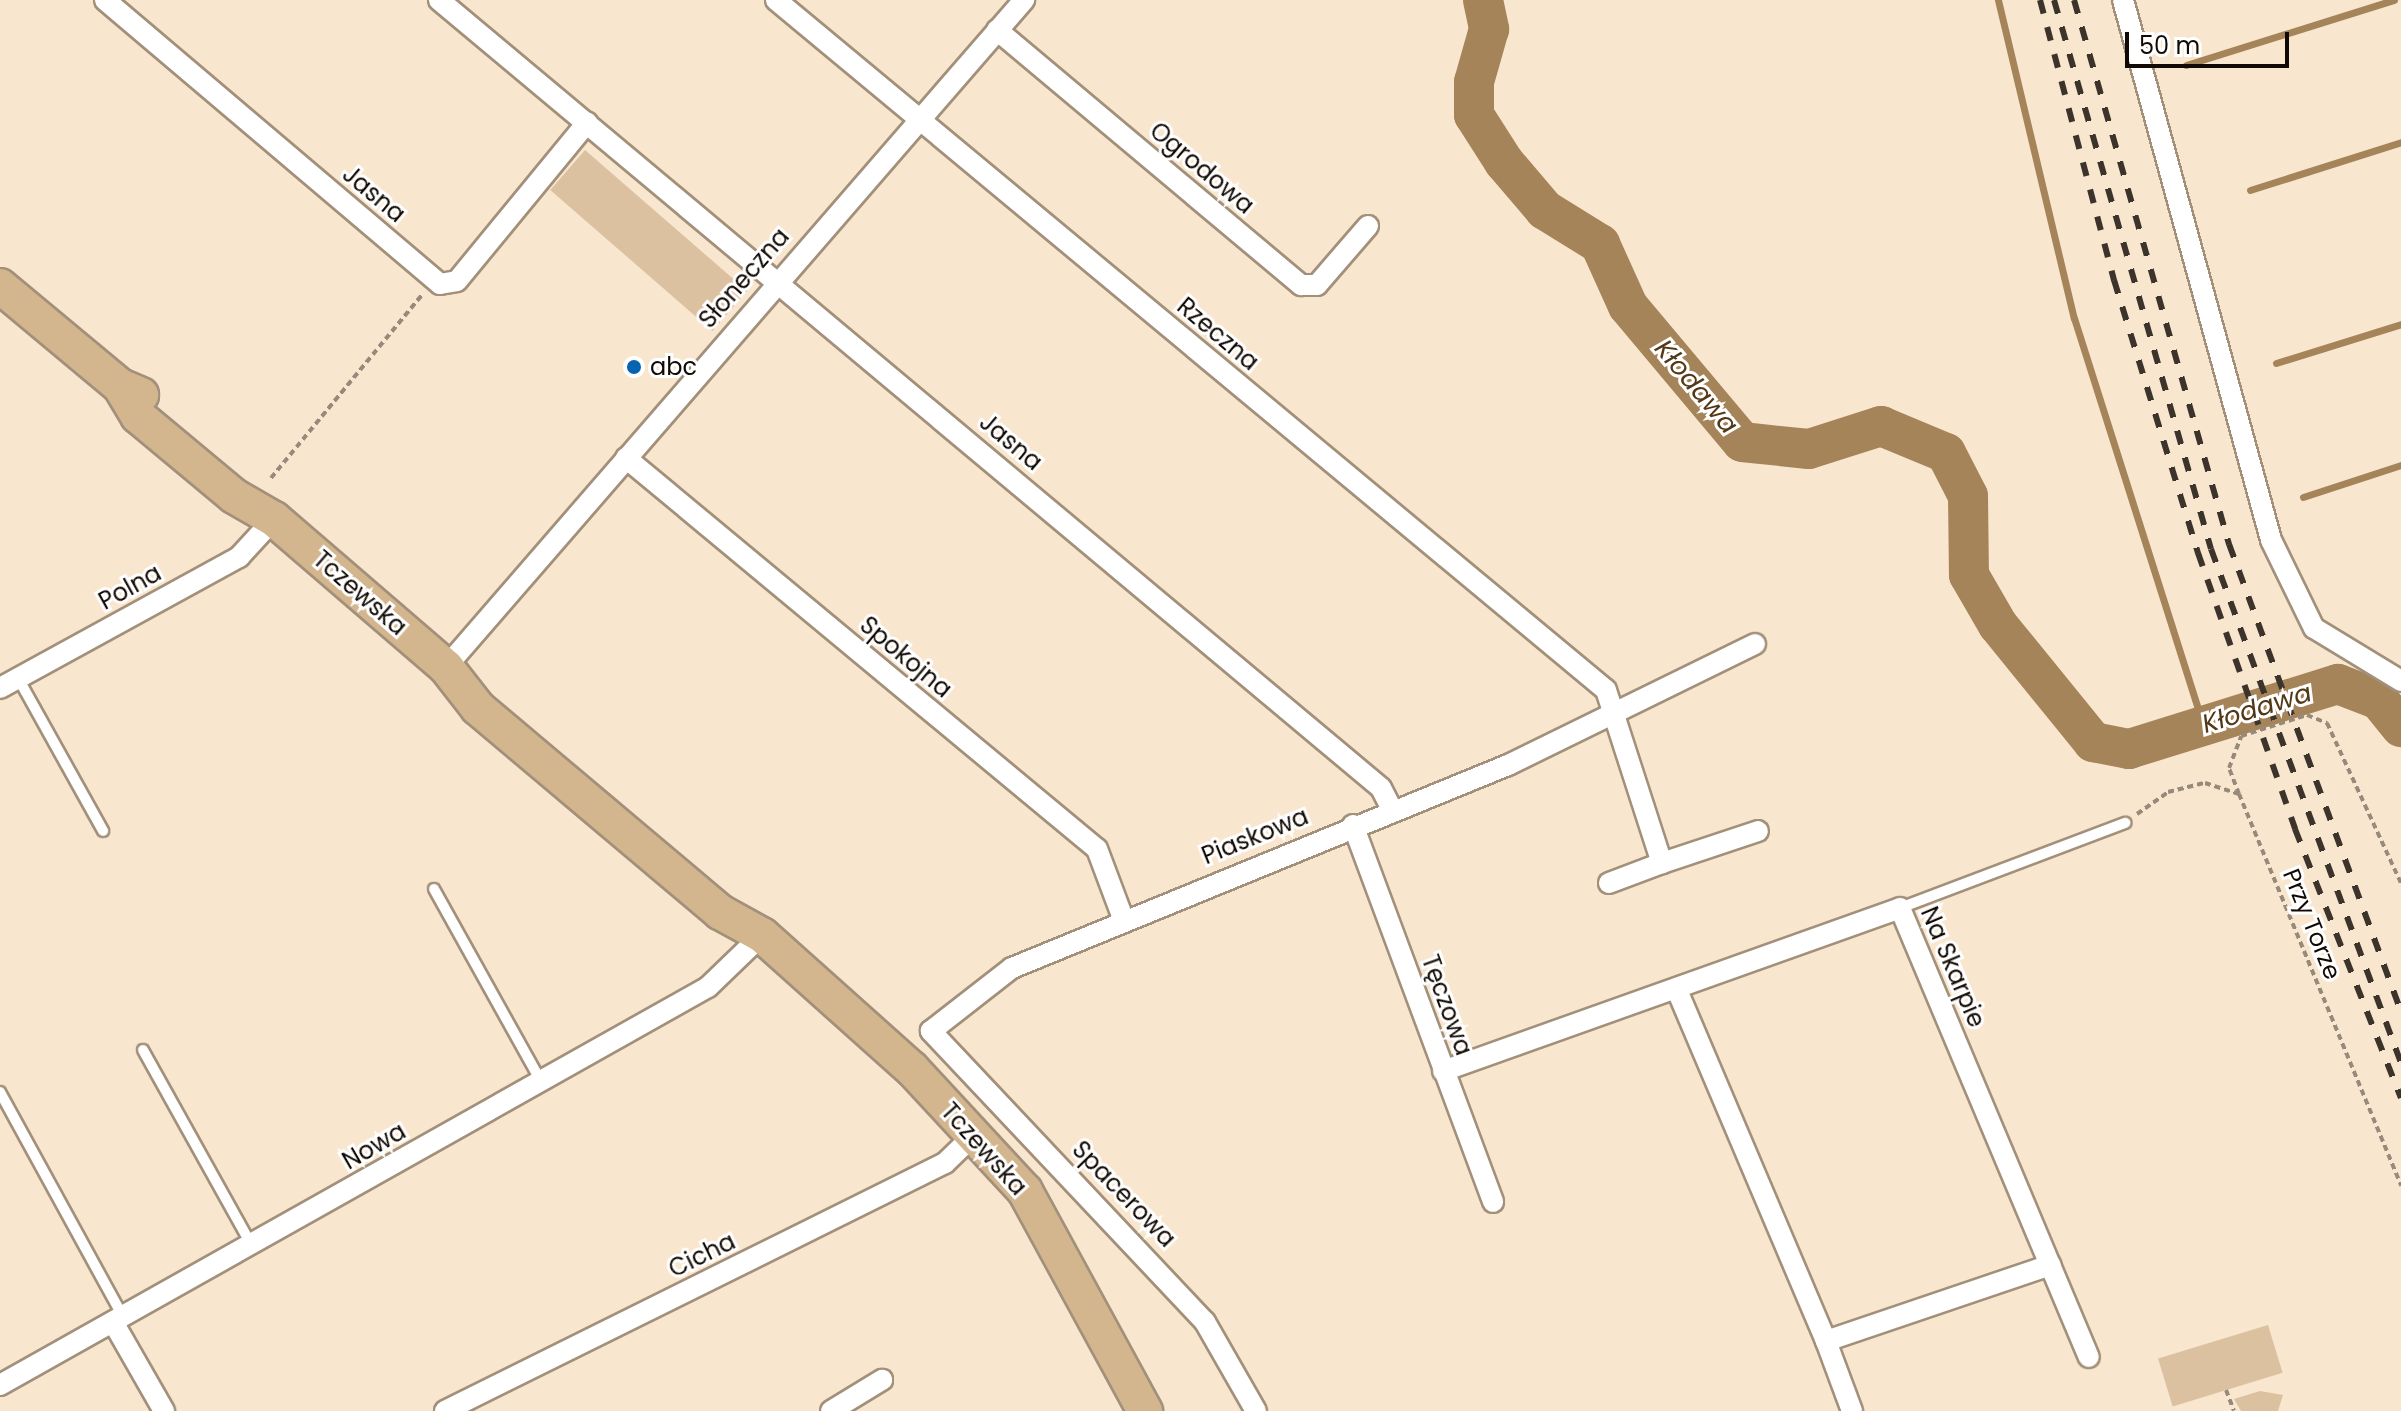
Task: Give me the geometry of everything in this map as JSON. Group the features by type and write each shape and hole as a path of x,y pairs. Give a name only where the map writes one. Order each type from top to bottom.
{"main road":[{"name":"Tczewska","path":"0,286 120,386 138,416 234,496 274,519 446,667 510,704 735,895 762,935 870,1028 1025,1191 1145,1411"}],"street":[{"name":"Jasna","path":"105,0 435,280"},
{"name":"Jasna","path":"439,0 1381,788 1392,810"},
{"name":"Rzeczna","path":"776,0 1606,690 1614,716"},
{"name":"Słoneczna","path":"446,667 774,280 1024,0"},
{"path":"2123,0 2271,540 2314,628 2401,681"},
{"name":"Ogrodowa","path":"997,30 1301,285 1317,285 1368,226"},
{"path":"435,280 457,281 587,123"},
{"name":"Spokojna","path":"626,458 1097,849 1123,918"},
{"name":"Polna","path":"9,683 239,557 274,519"},
{"name":"Piaskowa","path":"931,1031 1012,968 1123,918 1392,810 1614,716 1755,644"},
{"path":"1614,716 1662,863"},
{"name":"Tęczowa","path":"1353,825 1493,1202"},
{"path":"1609,883 1758,831"},
{"name":"Na Skarpie","path":"1443,1071 1900,908 2089,1357"},
{"name":"Nowa","path":"0,1385 708,987 762,935"},
{"path":"1677,990 1826,1341 1852,1411"},
{"name":"Spacerowa","path":"931,1031 1205,1322 1256,1411"},
{"name":"Cicha","path":"445,1411 945,1163 974,1135"},
{"path":"1826,1341 2051,1265"},
{"path":"118,1320 164,1411"},
{"path":"831,1411 882,1380"}],"lane":[{"path":"9,683 103,831"},
{"path":"1900,908 2125,823"},
{"path":"434,889 541,1081"},
{"path":"143,1050 252,1246"},
{"path":"0,1092 118,1320"}],"path":[{"path":"271,478 435,280"},
{"name":"Przy Torze","path":"2401,883 2327,723 2307,715 2241,736 2229,768 2401,1186"},
{"path":"2125,823 2168,792 2205,783 2239,794"},
{"path":"2226,1390 2234,1411"}],"shaded area":[{"path":"585,150 747,291 712,331 550,190"},
{"path":"2268,1325 2283,1373 2173,1406 2158,1359"},
{"path":"2260,1391 2283,1395 2278,1411 2241,1411 2234,1399"}],"waterway":[{"name":"Kłodawa","path":"1483,0 1489,29 1474,82 1474,115 1504,162 1545,210 1600,244 1628,306 1742,442 1809,449 1881,426 1946,453 1968,496 1969,575 1998,625 2093,742 2129,749 2338,684 2379,700 2401,727"},
{"path":"1998,0 2074,318 2204,727"},
{"path":"2186,65 2394,0"},
{"path":"2250,190 2401,142"},
{"path":"2276,363 2401,324"},
{"path":"2303,497 2401,465"}],"railway":[{"path":"2040,0 2114,280 2198,553 2295,829 2401,1098"},
{"path":"2054,0 2211,549 2401,1063"},
{"path":"2074,0 2229,544 2401,1011"}],"place":[{"name":"abc","path":"634,367"}]}
